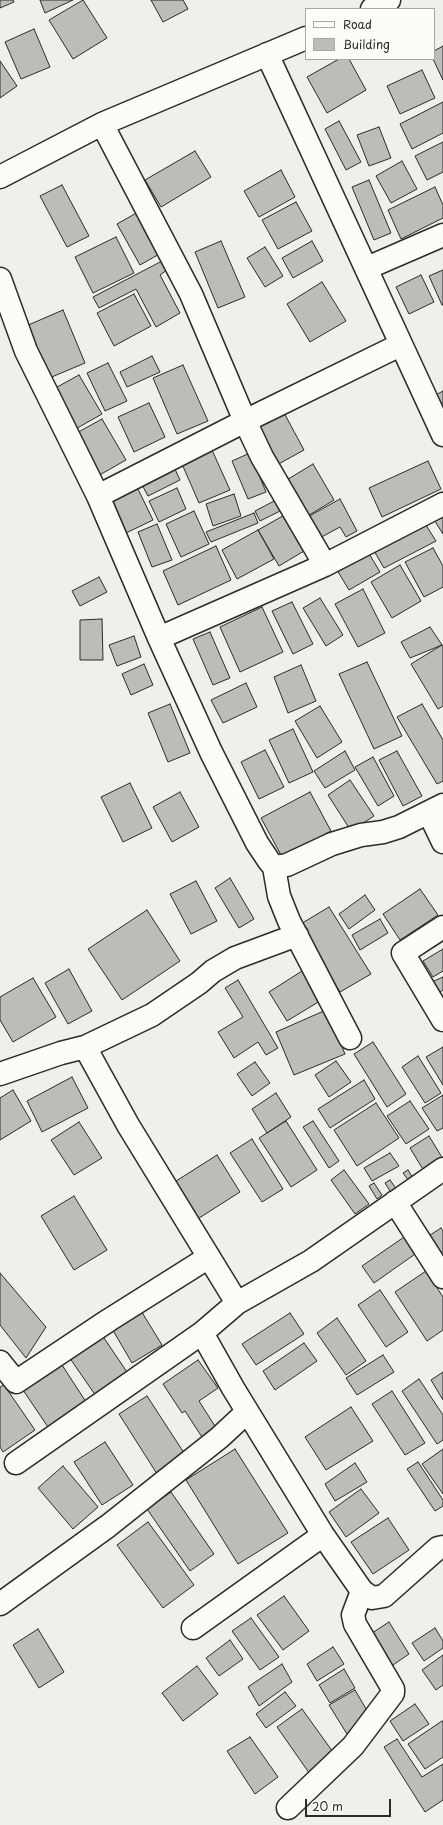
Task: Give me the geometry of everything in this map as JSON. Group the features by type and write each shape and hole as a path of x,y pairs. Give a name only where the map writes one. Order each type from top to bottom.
{"street":[{"path":"374,8 390,0"},
{"path":"0,177 102,124 305,38"},
{"path":"267,54 367,268 400,345 443,435"},
{"path":"102,124 191,294 245,421 262,457 325,565"},
{"path":"367,268 443,234"},
{"path":"0,279 26,351 98,496 159,638 218,766 257,843 274,867 279,896 297,936 350,1038"},
{"path":"98,496 245,421 400,345"},
{"path":"159,638 325,565 443,504"},
{"path":"274,867 287,865 326,847 361,835 383,832 399,827 436,809 443,842"},
{"path":"443,926 403,953 443,1020"},
{"path":"0,1074 61,1053 85,1047 152,1014 199,983 213,970 235,958 297,936"},
{"path":"85,1047 128,1125 237,1304"},
{"path":"16,1463 202,1333 237,1304 311,1261 443,1169"},
{"path":"395,1202 443,1277"},
{"path":"0,1362 16,1382 109,1320 209,1257"},
{"path":"202,1333 323,1535 362,1591 372,1598 384,1596 438,1548 443,1547"},
{"path":"0,1604 108,1526 219,1438 248,1412"},
{"path":"193,1628 323,1535"},
{"path":"288,1808 353,1746 393,1693 393,1689 355,1624 353,1614 362,1591"}],"building":[{"path":"0,0 13,0 14,2 0,8"},
{"path":"40,0 73,0 45,13"},
{"path":"83,0 107,38 73,59 49,20"},
{"path":"151,0 183,0 188,9 163,22"},
{"path":"34,29 50,67 21,79 5,42"},
{"path":"443,46 443,80 433,60 435,60 435,50"},
{"path":"337,60 350,60 366,90 327,113 307,77"},
{"path":"0,61 17,86 0,98"},
{"path":"422,70 435,98 400,114 387,86"},
{"path":"443,102 443,133 412,149 400,124"},
{"path":"339,121 361,162 346,170 325,129"},
{"path":"379,127 391,158 369,166 357,135"},
{"path":"443,142 443,172 427,180 415,156"},
{"path":"195,151 211,177 161,207 145,180"},
{"path":"402,161 417,189 391,203 376,176"},
{"path":"281,170 295,197 259,217 244,191"},
{"path":"369,180 391,233 374,240 352,187"},
{"path":"62,185 89,236 67,247 40,196"},
{"path":"435,187 443,205 443,218 401,239 388,210"},
{"path":"296,202 312,231 278,249 262,220"},
{"path":"140,211 163,252 140,265 117,224"},
{"path":"116,237 134,273 93,293 75,257"},
{"path":"221,241 245,297 218,308 195,252"},
{"path":"312,241 323,261 293,278 282,258"},
{"path":"265,247 283,276 265,287 247,258"},
{"path":"162,261 167,270 160,275 180,313 156,327 136,289 99,308 93,297"},
{"path":"443,270 443,305 442,305 429,276"},
{"path":"421,275 434,302 409,314 396,287"},
{"path":"322,282 346,321 310,342 287,304"},
{"path":"134,294 151,326 114,346 97,313"},
{"path":"63,310 85,363 47,379 26,326"},
{"path":"152,356 160,372 127,387 120,372"},
{"path":"108,363 127,401 105,411 87,373"},
{"path":"183,365 208,421 177,434 153,378"},
{"path":"79,375 102,414 72,431 50,391"},
{"path":"443,391 443,412 434,396"},
{"path":"149,403 165,437 134,452 118,417"},
{"path":"283,411 304,450 275,466 253,428"},
{"path":"102,419 126,460 96,477 73,435"},
{"path":"212,450 230,490 199,503 182,464"},
{"path":"250,453 266,492 248,499 232,461"},
{"path":"428,461 441,489 382,517 369,488"},
{"path":"313,464 334,500 306,517 285,481"},
{"path":"174,467 180,480 148,496 141,483"},
{"path":"137,487 153,520 126,533 110,499"},
{"path":"177,488 186,509 159,522 149,501"},
{"path":"234,494 241,516 213,526 206,504"},
{"path":"340,499 357,531 346,537 340,527 316,540 304,519"},
{"path":"276,500 282,510 260,521 255,511"},
{"path":"194,511 209,544 181,557 166,524"},
{"path":"254,513 258,523 211,542 206,532"},
{"path":"288,513 309,548 279,566 258,530"},
{"path":"443,513 443,534 433,518"},
{"path":"424,522 436,541 384,568 373,549"},
{"path":"157,524 172,560 152,567 138,532"},
{"path":"258,530 274,559 237,579 222,550"},
{"path":"216,546 231,580 178,605 163,571"},
{"path":"365,547 380,572 349,590 334,565"},
{"path":"433,548 443,566 443,587 424,597 405,562"},
{"path":"400,565 421,601 392,618 371,582"},
{"path":"99,577 107,592 80,606 72,591"},
{"path":"363,589 385,633 358,647 335,604"},
{"path":"320,598 343,635 326,646 303,608"},
{"path":"292,602 313,644 293,654 272,611"},
{"path":"262,607 283,652 240,672 220,627"},
{"path":"102,619 103,660 80,660 80,620"},
{"path":"430,627 442,645 410,658 401,642"},
{"path":"210,632 230,678 213,685 193,639"},
{"path":"134,636 141,657 117,666 109,645"},
{"path":"442,645 443,706 438,709 411,664"},
{"path":"367,662 402,736 374,749 339,674"},
{"path":"144,664 153,685 131,695 122,674"},
{"path":"301,665 316,701 288,713 274,677"},
{"path":"246,683 257,707 223,723 211,700"},
{"path":"170,704 190,753 168,762 148,713"},
{"path":"422,704 443,740 443,781 437,784 397,717"},
{"path":"320,706 342,742 317,758 295,721"},
{"path":"293,729 313,772 289,783 269,740"},
{"path":"265,750 284,787 259,799 241,762"},
{"path":"345,751 355,770 325,788 314,771"},
{"path":"397,751 422,796 403,806 379,760"},
{"path":"373,757 394,796 378,806 355,767"},
{"path":"350,780 374,816 351,831 328,795"},
{"path":"130,783 152,828 123,842 101,797"},
{"path":"180,792 199,827 172,842 153,807"},
{"path":"310,792 331,831 282,857 261,818"},
{"path":"230,878 254,919 239,928 215,888"},
{"path":"196,881 217,921 191,934 170,894"},
{"path":"420,889 438,915 400,940 383,914"},
{"path":"365,895 375,910 349,929 339,914"},
{"path":"329,907 371,974 340,992 299,925"},
{"path":"147,910 180,961 122,1000 88,949"},
{"path":"380,919 388,933 360,950 352,935"},
{"path":"443,949 443,971 433,977 423,961"},
{"path":"69,969 92,1011 68,1024 45,983"},
{"path":"302,971 320,1001 287,1021 269,992"},
{"path":"443,977 443,990 438,993 432,982"},
{"path":"33,978 56,1017 13,1042 0,1020 0,997"},
{"path":"238,980 278,1048 266,1055 258,1042 234,1058 218,1032 243,1017 225,988"},
{"path":"326,1010 345,1054 294,1075 276,1032"},
{"path":"373,1042 406,1094 387,1107 354,1054"},
{"path":"443,1047 443,1085 426,1057"},
{"path":"418,1056 441,1093 425,1103 402,1067"},
{"path":"336,1061 351,1082 329,1097 315,1075"},
{"path":"255,1062 270,1083 252,1096 237,1074"},
{"path":"72,1077 88,1108 42,1132 27,1101"},
{"path":"364,1080 375,1099 330,1128 318,1109"},
{"path":"13,1090 31,1121 0,1140 0,1098"},
{"path":"276,1093 291,1117 267,1133 252,1109"},
{"path":"443,1095 443,1128 437,1131 422,1108"},
{"path":"410,1101 429,1129 406,1144 387,1116"},
{"path":"376,1103 399,1138 357,1166 334,1130"},
{"path":"286,1121 317,1170 291,1187 259,1138"},
{"path":"313,1121 339,1161 329,1168 303,1127"},
{"path":"79,1122 102,1158 74,1175 51,1140"},
{"path":"429,1136 443,1159 424,1171 410,1148"},
{"path":"252,1139 283,1189 262,1202 230,1153"},
{"path":"390,1153 399,1166 372,1181 364,1168"},
{"path":"217,1155 240,1192 196,1220 173,1183"},
{"path":"344,1170 369,1204 355,1214 331,1180"},
{"path":"408,1170 413,1178 409,1181 403,1173"},
{"path":"390,1180 397,1190 392,1194 385,1183"},
{"path":"374,1183 382,1195 377,1199 369,1186"},
{"path":"74,1196 107,1250 74,1270 41,1216"},
{"path":"441,1228 443,1231 443,1266 424,1239"},
{"path":"407,1235 418,1252 374,1283 362,1266"},
{"path":"426,1271 443,1297 443,1330 427,1341 395,1292"},
{"path":"0,1273 46,1327 26,1358 0,1325"},
{"path":"380,1290 408,1332 386,1347 358,1305"},
{"path":"140,1309 162,1345 132,1363 111,1327"},
{"path":"290,1313 304,1334 256,1365 242,1344"},
{"path":"337,1318 366,1361 346,1375 317,1333"},
{"path":"100,1332 131,1378 98,1399 67,1354"},
{"path":"304,1343 317,1361 275,1390 263,1371"},
{"path":"383,1355 394,1372 357,1395 346,1378"},
{"path":"198,1360 218,1388 199,1401 227,1445 213,1454 185,1411 182,1413 163,1384"},
{"path":"62,1365 88,1405 50,1430 23,1390"},
{"path":"443,1372 443,1400 431,1380"},
{"path":"419,1379 443,1415 443,1440 437,1444 402,1391"},
{"path":"4,1385 35,1430 3,1452 0,1447 0,1387"},
{"path":"392,1391 425,1443 405,1455 372,1404"},
{"path":"147,1396 188,1459 159,1477 119,1414"},
{"path":"351,1407 373,1441 326,1470 305,1437"},
{"path":"105,1442 133,1485 102,1505 74,1462"},
{"path":"235,1449 288,1533 238,1564 186,1480"},
{"path":"443,1449 443,1494 422,1464"},
{"path":"418,1462 443,1500 443,1506 435,1511 407,1469"},
{"path":"355,1463 367,1482 335,1501 325,1484"},
{"path":"63,1466 98,1507 73,1529 38,1488"},
{"path":"361,1489 379,1513 346,1537 329,1512"},
{"path":"171,1492 214,1554 190,1571 147,1509"},
{"path":"388,1518 409,1550 373,1574 351,1542"},
{"path":"148,1522 194,1585 163,1608 117,1545"},
{"path":"284,1596 309,1631 283,1650 257,1615"},
{"path":"251,1618 279,1657 260,1670 232,1631"},
{"path":"389,1622 409,1654 390,1667 369,1635"},
{"path":"435,1628 443,1641 443,1648 424,1661 412,1643"},
{"path":"38,1629 64,1672 39,1688 13,1645"},
{"path":"230,1640 243,1659 219,1676 206,1658"},
{"path":"333,1647 344,1664 317,1681 307,1664"},
{"path":"443,1655 443,1685 436,1690 422,1670"},
{"path":"282,1664 292,1682 259,1706 248,1687"},
{"path":"197,1666 218,1694 183,1721 162,1693"},
{"path":"344,1669 355,1688 330,1703 319,1685"},
{"path":"355,1690 372,1719 347,1734 329,1705"},
{"path":"285,1692 296,1706 266,1728 256,1714"},
{"path":"415,1704 429,1724 403,1741 390,1721"},
{"path":"302,1709 338,1759 312,1777 277,1727"},
{"path":"442,1721 443,1757 425,1769 408,1744"},
{"path":"250,1737 278,1777 255,1794 227,1751"},
{"path":"397,1739 422,1777 443,1764 443,1800 425,1812 384,1747"}]}
